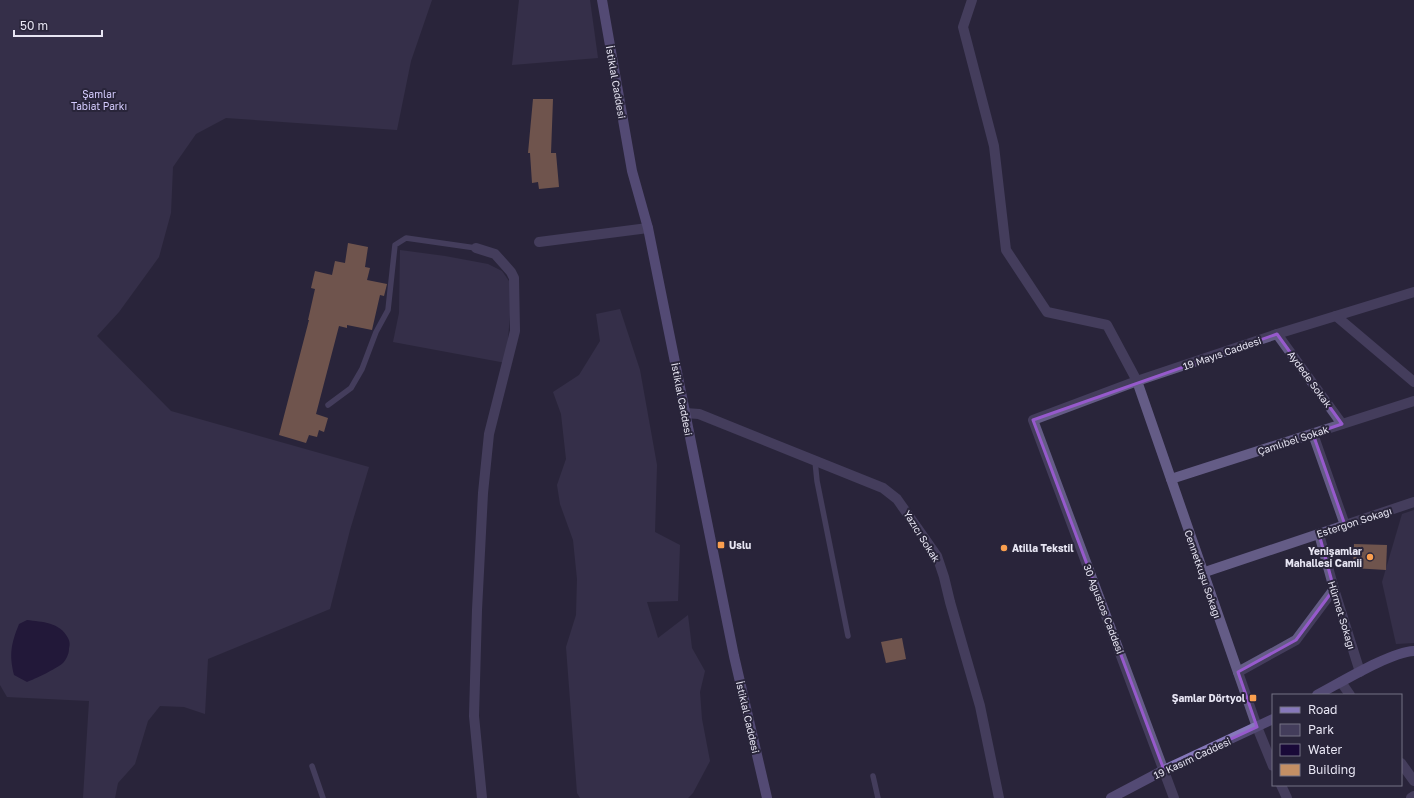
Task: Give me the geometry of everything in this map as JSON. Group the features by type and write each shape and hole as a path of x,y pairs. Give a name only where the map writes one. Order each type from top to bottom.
{"main road":[{"name":"İstiklal Caddesi","path":"602,0 632,171 648,228 734,656 767,798"},
{"path":"1319,694 1396,655 1414,651"},
{"name":"19 Kasım Caddesi","path":"1111,798 1164,770 1272,719"}],"street":[{"name":"Cennetkuşu Sokağı","path":"972,0 963,27 994,146 1006,250 1047,312 1107,325 1137,381 1256,727 1272,764"},
{"path":"539,242 648,228"},
{"path":"476,248 495,254 511,272 514,278 515,331 489,434 483,493 477,610 474,716 482,798"},
{"name":"19 Mayıs Caddesi","path":"1033,420 1137,381 1277,334 1414,292"},
{"path":"1336,316 1414,382"},
{"name":"Aydede Sokak","path":"1277,334 1342,424"},
{"name":"Çamlıbel Sokak","path":"1171,479 1414,401"},
{"name":"Yazıcı Sokak","path":"685,413 699,414 883,488 897,499 937,556 980,706 999,798"},
{"name":"30 Ağustos Caddesi","path":"1033,420 1174,798"},
{"path":"1313,434 1345,525"},
{"name":"Estergon Sokağı","path":"1202,573 1414,502"},
{"name":"Hürmet Sokağı","path":"1319,534 1334,589 1360,672"},
{"path":"1238,672 1296,640 1334,589"},
{"path":"1341,682 1349,694"},
{"path":"1402,764 1414,781"},
{"path":"1281,786 1287,798"}],"lane":[{"path":"328,405 351,388 362,369 376,332 388,310 396,245 406,238 476,248"},
{"path":"815,461 817,481 848,636"},
{"path":"312,766 323,798"},
{"path":"873,776 878,798"}],"highlighted area":[{"path":"1277,334 1342,424 1313,434 1345,525 1319,534 1334,589 1296,640 1238,672 1257,727 1164,770 1033,420"}],"green space":[{"name":"Şamlar Tabiat Parkı","path":"0,0 432,0 411,61 397,130 226,118 196,134 173,167 171,213 159,257 119,312 97,336 171,411 369,467 350,530 330,609 208,659 205,714 184,707 160,706 148,721 135,764 118,783 115,798 83,798 89,701 7,697 0,685"},
{"path":"519,0 590,0 598,58 512,65"},
{"path":"400,250 488,264 502,271 511,284 506,363 393,342 399,313"},
{"path":"620,309 640,370 657,465 655,532 680,545 678,601 647,602 658,638 688,615 692,648 705,671 700,692 702,719 710,761 693,793 688,798 580,798 577,793 566,647 576,615 577,579 573,540 560,504 557,485 566,459 561,414 553,392 579,375 600,341 596,314"},
{"path":"1414,510 1414,643 1396,644 1382,582 1402,514"}],"water":[{"path":"27,620 44,622 55,626 65,633 70,644 68,655 63,663 51,671 27,682 14,675 11,655 14,637 19,624"}],"building":[{"path":"533,99 553,99 551,153 556,153 559,187 539,189 538,182 532,183 530,153 528,153"},
{"path":"348,243 368,247 365,267 370,268 367,280 387,284 384,296 380,295 372,330 347,325 347,328 339,326 316,414 328,418 324,432 319,430 317,437 309,435 306,443 279,435 309,320 315,289 311,288 315,271 332,275 335,261 345,263"},
{"name":"Yenişamlar Mahallesi Camii","path":"1354,544 1387,545 1386,570 1353,568"},
{"path":"902,638 906,659 886,663 881,642"}],"place":[{"name":"Uslu","path":"721,545"},
{"name":"Atilla Tekstil","path":"1004,548"},
{"name":"Yenişamlar Mahallesi Camii","path":"1370,557"},
{"name":"Şamlar Dörtyol","path":"1253,698"}]}
